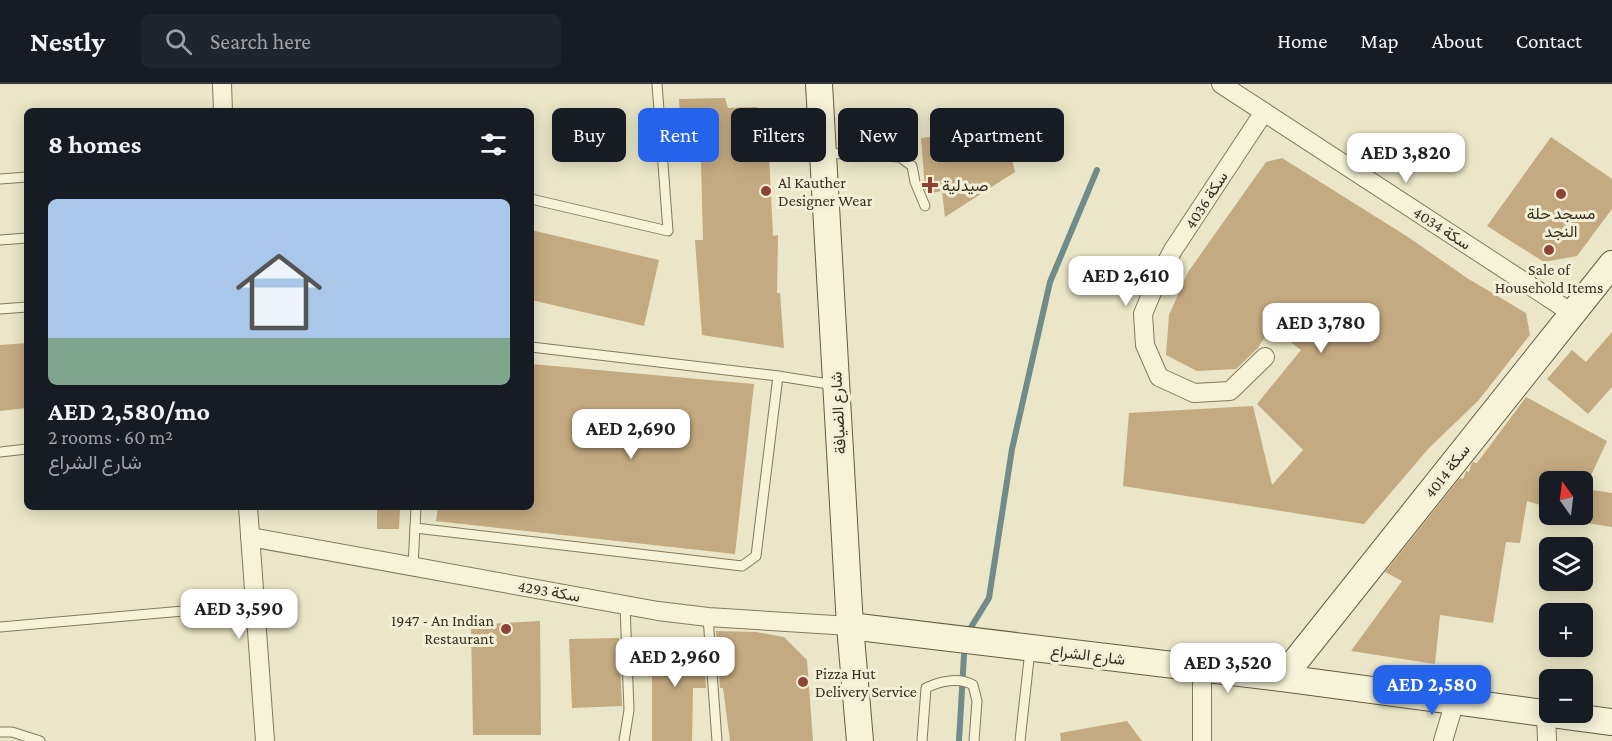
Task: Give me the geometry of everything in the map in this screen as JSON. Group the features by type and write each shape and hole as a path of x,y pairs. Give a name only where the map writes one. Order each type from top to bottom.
{"street":[{"path":"222,84 223,108"},
{"name":"شارع الضيافة","path":"819,84 820,108"},
{"name":"سكة 4034","path":"1221,84 1572,313"},
{"name":"سكة 4036","path":"1264,112 1173,250 1143,314 1145,345 1159,377 1194,393 1230,391 1265,357"},
{"name":"شارع الضيافة","path":"824,162 850,626 860,741"},
{"name":"سكة 4014","path":"1282,678 1612,264"},
{"path":"248,510 265,741"},
{"name":"سكة 4293","path":"250,537 625,605 708,617 850,626"},
{"name":"شارع الشراع","path":"850,626 1282,678 1539,712"},
{"path":"1202,669 1202,741"},
{"path":"1443,741 1455,701"},
{"name":"شارع الشراع","path":"1593,719 1612,722"},
{"path":"1546,723 1547,741"}],"lane":[{"path":"534,200 668,231 657,84"},
{"path":"826,153 900,157 912,166 915,182 925,206"},
{"path":"0,179 24,177"},
{"path":"0,240 24,238"},
{"path":"0,309 24,307"},
{"path":"534,347 837,385"},
{"path":"415,528 742,566 756,556 778,376"},
{"path":"0,452 24,450"},
{"path":"413,567 416,510"},
{"path":"624,741 629,710 625,605"},
{"path":"0,627 206,609"},
{"path":"708,617 717,741"},
{"path":"1020,741 1030,648"},
{"path":"922,741 926,688 951,681 966,681 973,685 977,701 974,741"},
{"path":"0,732 12,732 40,741"}],"building":[{"path":"725,98 728,108 757,107 758,108 731,108 731,162 769,162 773,236 778,235 777,293 780,293 784,348 702,335 695,240 703,240 701,162 719,162 719,108 680,108 679,99"},
{"path":"930,137 930,162 1013,162 1015,172 945,217 942,191 927,194 925,189 921,138"},
{"name":"مسجد حلة النجد","path":"1551,137 1612,179 1612,209 1577,256 1544,262 1487,226"},
{"path":"1282,158 1408,237 1467,278 1526,313 1530,335 1478,401 1429,448 1364,524 1123,486 1129,413 1253,406 1272,485 1303,450 1257,404 1301,350 1271,327 1258,348 1236,369 1197,371 1166,355 1169,315 1188,272 1266,162"},
{"path":"534,231 659,260 644,326 534,301"},
{"path":"1612,332 1612,387 1588,414 1547,379 1572,350 1586,362"},
{"path":"24,343 24,408 0,411 0,345"},
{"path":"534,364 754,384 735,554 436,521 438,510 534,510"},
{"path":"1526,397 1607,441 1593,471 1539,471 1539,505 1527,501 1520,543 1506,542 1493,623 1440,615 1435,664 1351,651 1402,581 1385,572 1460,478 1463,479 1466,471 1469,472 1473,462 1477,463"},
{"path":"1593,490 1612,493 1612,527 1593,524"},
{"path":"377,510 400,510 399,529 377,529"},
{"path":"540,621 541,735 473,735 471,625"},
{"path":"716,631 756,632 784,637 807,660 813,741 730,741 723,688 720,688"},
{"path":"619,638 622,706 572,708 569,639"},
{"path":"652,642 703,642 706,688 693,688 692,741 652,741"},
{"path":"1127,721 1142,741 1061,741 1060,733"}],"waterway":[{"path":"968,632 989,598 1012,449 1050,282 1097,170"},
{"path":"959,741 964,655"}],"place":[{"name":"صيدلية","path":"930,185"},
{"name":"Al Kauther Designer Wear","path":"766,191"},
{"name":"مسجد حلة النجد","path":"1561,194"},
{"name":"Sale of Household Items","path":"1549,250"},
{"name":"1947 - An Indian Restaurant","path":"506,629"},
{"name":"Pizza Hut Delivery Service","path":"803,682"}]}
